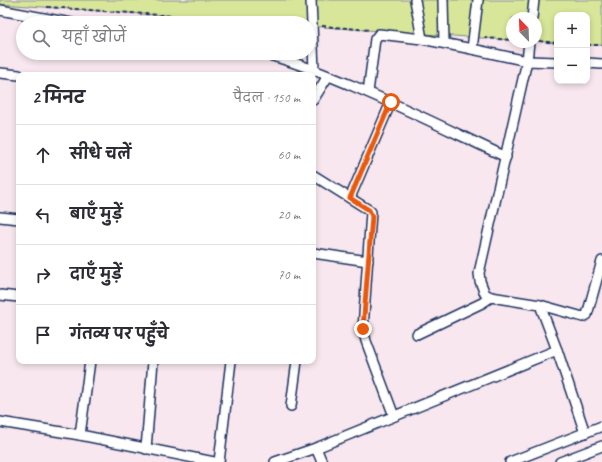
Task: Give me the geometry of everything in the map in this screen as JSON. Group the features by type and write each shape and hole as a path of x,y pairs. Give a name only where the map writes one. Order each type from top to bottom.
{"street":[{"path":"311,0 312,16"},
{"path":"416,0 422,39"},
{"path":"443,0 444,43"},
{"path":"472,49 478,0"},
{"path":"533,12 534,0"},
{"path":"0,10 33,16"},
{"path":"368,92 376,36 379,34 444,43 527,61 554,62"},
{"path":"528,48 527,61 506,157 479,273 480,282 485,294 491,297 540,305 583,317 587,315 602,261"},
{"path":"287,60 391,102 506,157"},
{"path":"314,60 314,70"},
{"path":"590,63 602,64"},
{"path":"0,73 16,75"},
{"path":"316,95 328,76"},
{"path":"350,198 391,102"},
{"path":"316,177 371,212 363,329 366,341 394,416"},
{"path":"0,217 16,219"},
{"path":"316,253 368,260"},
{"path":"0,295 16,297"},
{"path":"417,334 476,307 491,297"},
{"path":"540,305 585,433"},
{"path":"275,462 316,448 556,350"},
{"path":"80,435 90,364"},
{"path":"146,449 153,364"},
{"path":"219,462 232,364"},
{"path":"291,406 297,364"},
{"path":"0,422 80,435 214,462"},
{"path":"510,462 602,426"},
{"path":"565,461 602,446"},
{"path":"316,448 322,462"}],"path":[{"path":"47,8 167,16"},
{"path":"542,42 554,43"},
{"path":"590,45 602,45"}],"green space":[{"path":"0,0 602,0 602,45 590,45 590,12 554,12 554,43 542,42 542,12 506,12 506,40 316,26 316,16 172,16 0,4"}],"route":[{"path":"363,329 372,216 369,210 350,198 391,102"}]}
